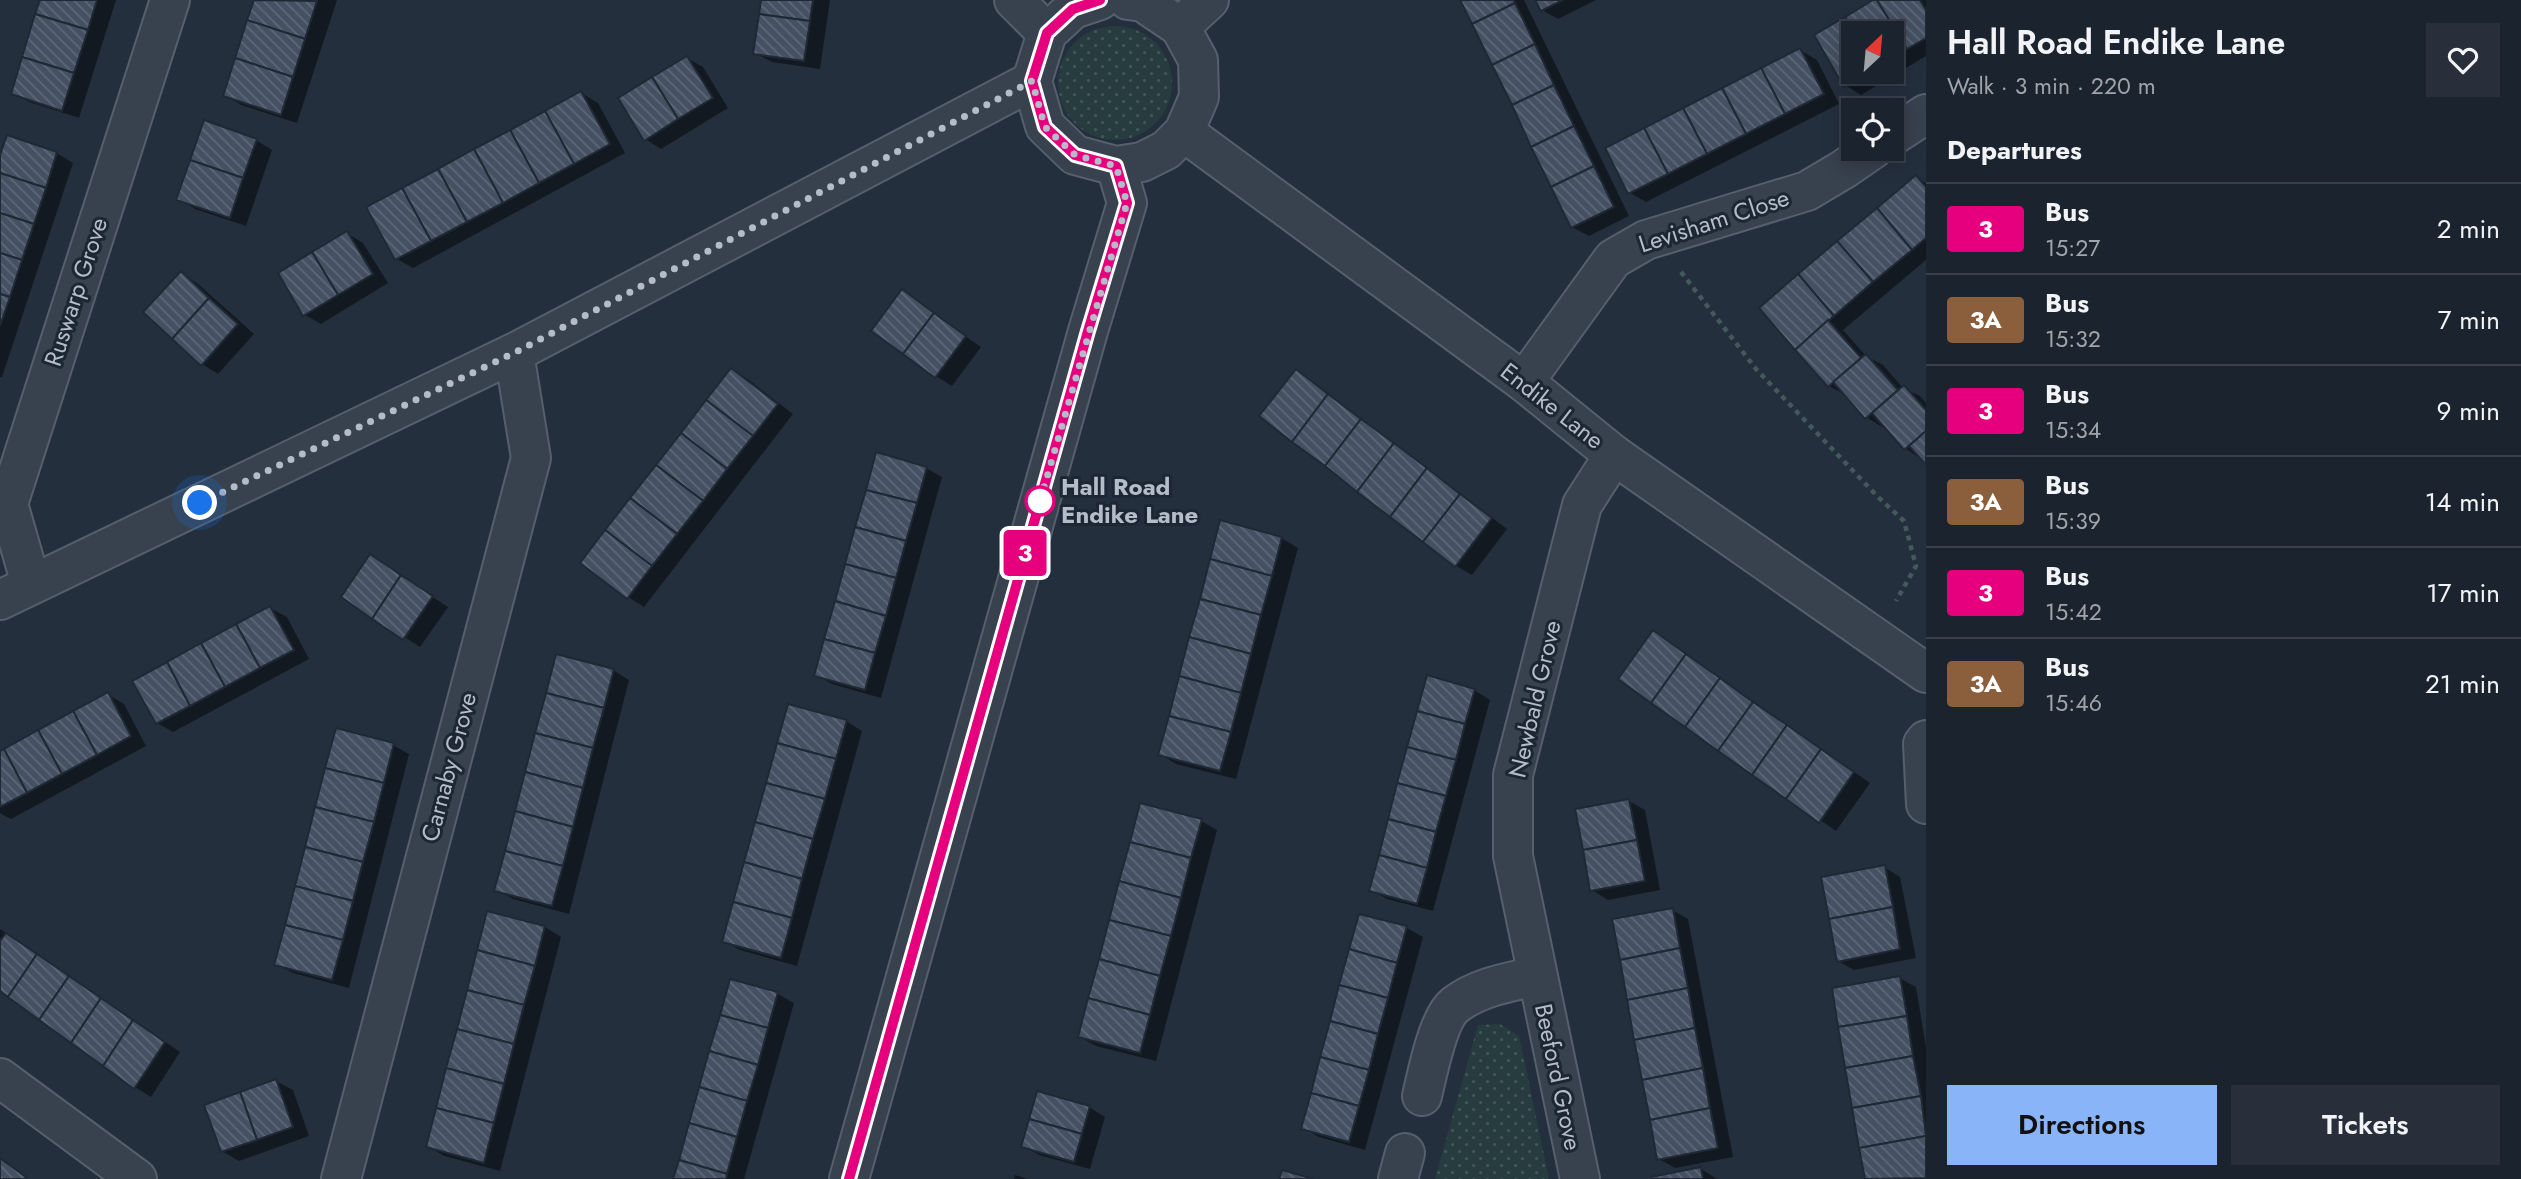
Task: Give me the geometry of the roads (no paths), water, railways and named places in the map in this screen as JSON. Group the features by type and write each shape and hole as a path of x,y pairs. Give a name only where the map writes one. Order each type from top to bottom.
{"street":[{"name":"Ruswarp Grove","path":"15,592 8,504 170,0"},
{"path":"1014,0 1047,33"},
{"path":"1100,0 1073,9 1047,33 1032,81 1045,127 1075,155 1116,166 1142,162 1166,150 1184,132 1199,97 1198,60 1180,27 1138,1"},
{"path":"1180,27 1209,0"},
{"path":"15,592 514,353 1032,81"},
{"name":"Endike Lane","path":"1184,132 1524,382 1614,455 1926,673"},
{"name":"Levisham Close","path":"1524,382 1613,259 1660,235 1807,191 1856,161"},
{"path":"849,1179 1084,345 1127,203 1116,166"},
{"name":"Carnaby Grove","path":"341,1179 531,458 514,353"},
{"name":"Newbald Grove","path":"1537,976 1513,856 1513,775 1582,505 1614,455"},
{"path":"1926,740 1923,744 1926,804"},
{"path":"1423,1096 1434,1044 1453,1006 1488,988 1537,976"},
{"name":"Beeford Grove","path":"1537,976 1580,1179"},
{"path":"0,1078 137,1179"}],"place":[{"name":"Hall Road Endike Lane","path":"1040,501"}]}
